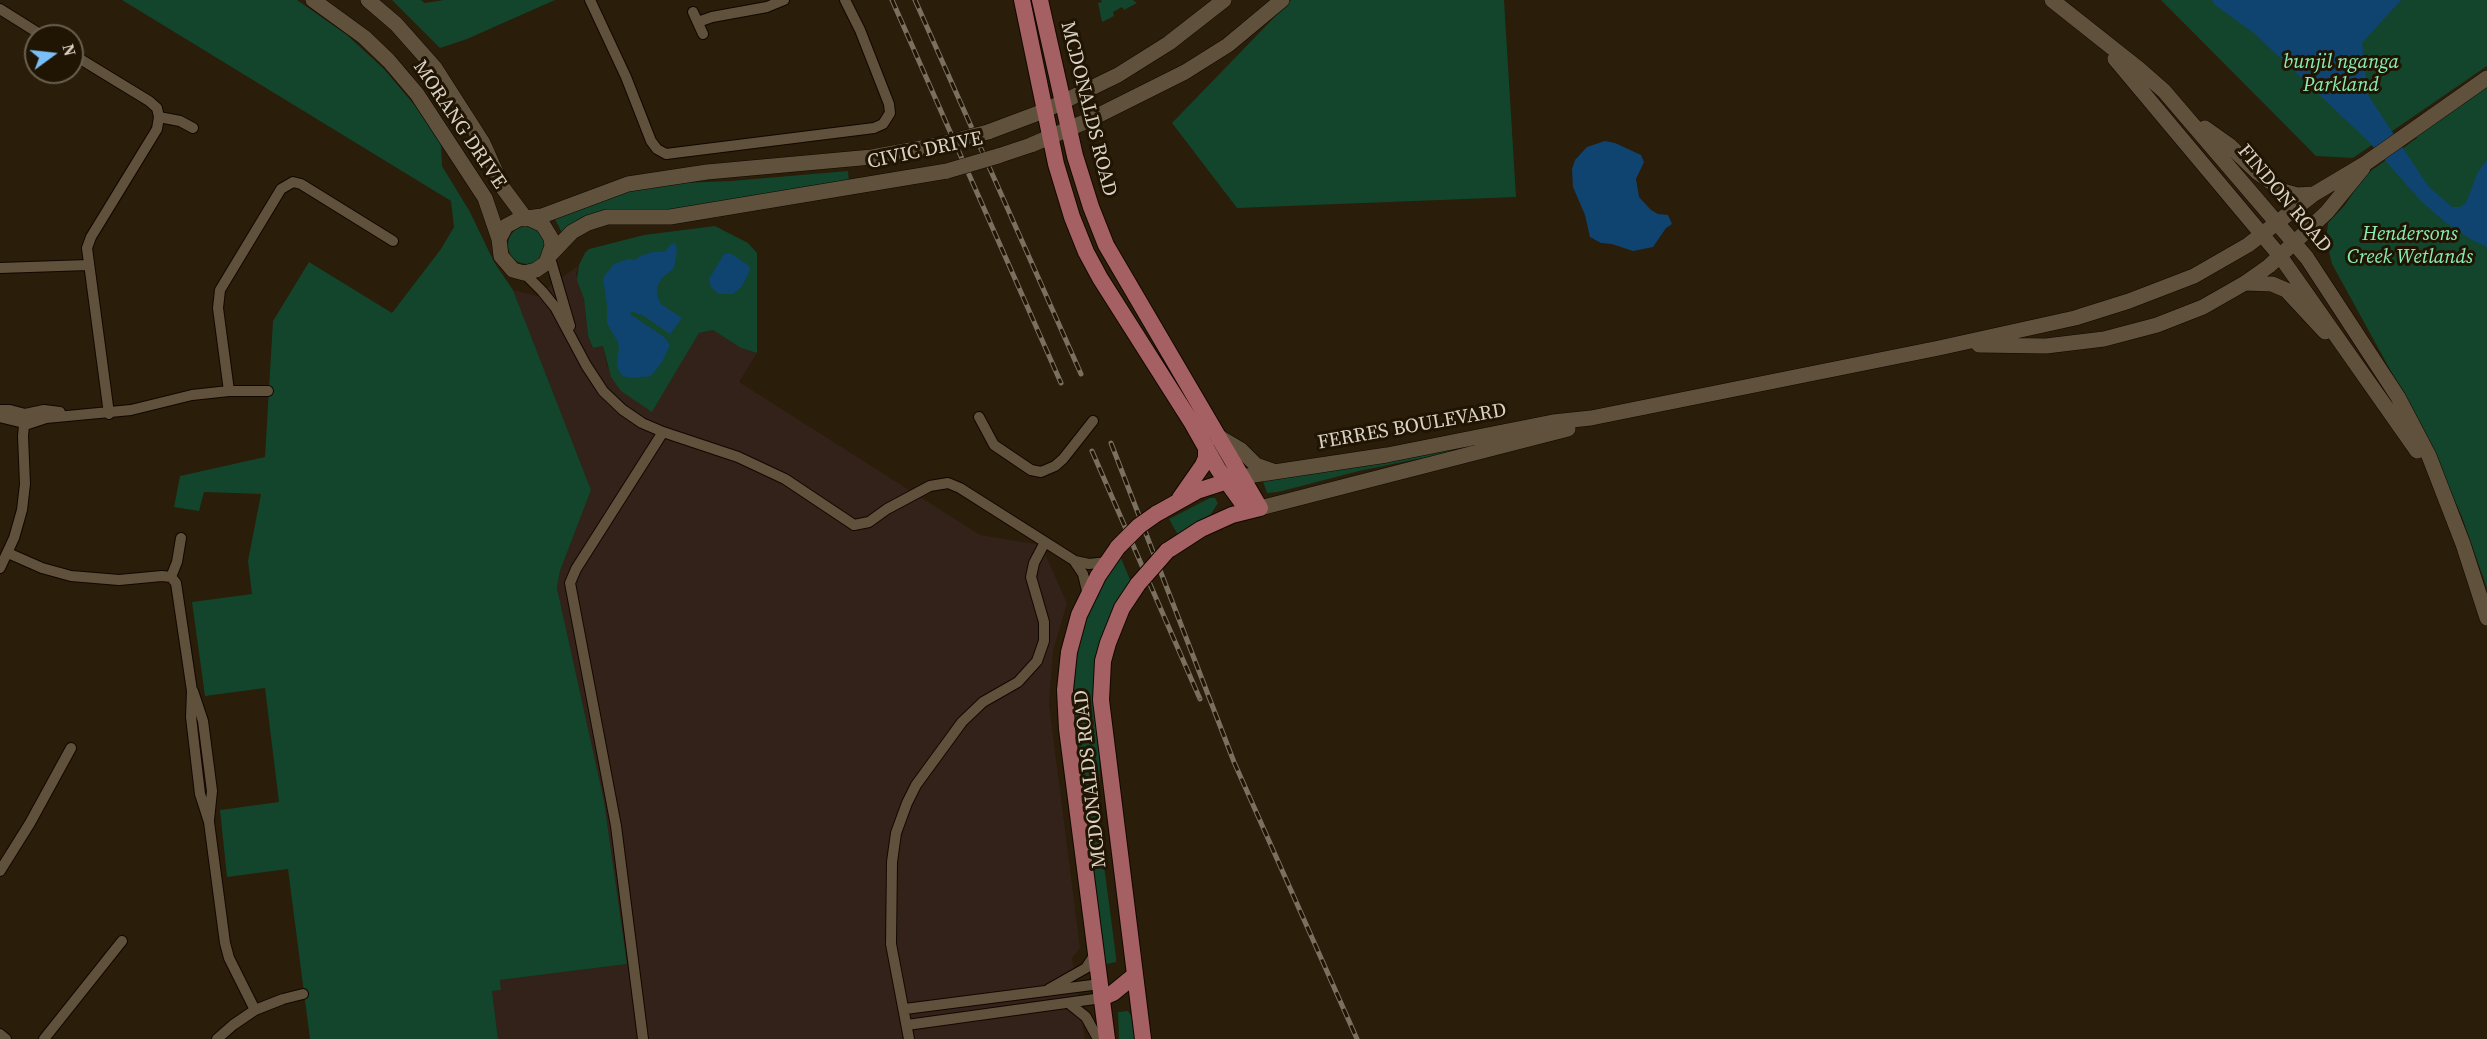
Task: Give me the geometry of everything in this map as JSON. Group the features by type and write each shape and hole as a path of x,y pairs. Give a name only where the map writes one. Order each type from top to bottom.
{"main road":[{"name":"MCDONALDS ROAD","path":"1022,0 1050,137 1070,209 1094,269 1206,447 1233,479 1254,510 1202,529 1167,551 1138,584 1122,608 1103,661 1101,700 1143,1039"},
{"name":"MCDONALDS ROAD","path":"1040,0 1086,195 1106,245 1219,437 1233,479"},
{"name":"MCDONALDS ROAD","path":"1177,501 1203,465 1206,458 1206,447"},
{"name":"MCDONALDS ROAD","path":"1107,1039 1067,729 1065,690 1073,635 1088,595 1107,562 1139,526 1197,491 1233,479"},
{"path":"1101,991 1135,975"}],"street":[{"name":"MORANG DRIVE","path":"313,0 364,37 389,61 417,94 482,191 499,238"},
{"name":"MORANG DRIVE","path":"368,0 396,24 435,68 483,143 503,188 528,219"},
{"path":"590,0 622,68 651,141 657,150 663,153 874,128 886,121 890,112 889,104 860,30 845,0"},
{"path":"703,34 695,17 712,17 767,7 784,0"},
{"name":"CIVIC DRIVE","path":"528,219 637,183 707,172 872,158 938,146 988,132 1063,103 1147,58 1224,0"},
{"name":"CIVIC DRIVE","path":"550,256 572,232 588,223 607,217 670,217 947,171 998,156 1069,129 1208,58 1247,30 1282,0"},
{"name":"FINDON ROAD","path":"2052,0 2139,69 2183,112 2307,258 2398,397 2429,456 2487,618"},
{"path":"0,9 24,24"},
{"name":"FINDON ROAD","path":"2092,32 2280,256 2441,487"},
{"path":"84,61 149,101 157,108 159,117 157,129 91,237 87,248 109,414"},
{"path":"2366,163 2487,78"},
{"path":"2183,112 2229,145 2258,173 2283,191 2297,195 2314,194"},
{"path":"159,117 180,121 193,129"},
{"name":"FERRES BOULEVARD","path":"1939,348 1979,345 2046,346 2117,337 2179,317 2246,283 2280,256 2327,212 2366,163"},
{"name":"FERRES BOULEVARD","path":"1233,479 1387,455 1552,422 1591,418 1939,348 2074,318 2129,301 2194,276 2248,245 2314,194 2366,163"},
{"path":"230,391 218,308 220,290 280,189 293,182 301,184 393,241"},
{"path":"574,339 550,256 551,238 548,231 537,221 519,219 506,226 499,238 499,250 504,262 513,270 524,273 545,293 574,339 593,378 614,402 633,418 663,432 728,453 785,479 854,525 869,522 887,509 930,486 948,483 960,488 1075,561 1089,564 1107,562"},
{"path":"524,273 536,270 550,256"},
{"path":"0,268 88,265"},
{"path":"2246,283 2272,284 2286,290 2357,364"},
{"path":"0,417 25,421 44,410 81,416 109,414 192,395 230,391 268,391"},
{"path":"0,410 10,410 25,421"},
{"path":"979,417 994,445 1031,470 1041,472 1048,470 1063,459 1093,421"},
{"name":"FERRES BOULEVARD","path":"1254,510 1511,442 1562,431 1591,418"},
{"path":"0,568 8,553 22,510 25,421"},
{"path":"644,1039 616,826 570,583 576,569 663,432"},
{"path":"1219,437 1241,450 1256,465 1273,471"},
{"path":"171,577 177,562 181,538"},
{"path":"909,1039 890,934 892,862 900,819 916,785 962,722 983,702 1018,682 1037,661 1043,646 1045,628 1031,576 1034,563 1045,542"},
{"path":"8,553 42,568 86,578 119,580 162,576 171,577 176,583 180,596 192,691 204,721 212,791 209,822 225,943 229,958 255,1010"},
{"path":"1075,561 1083,574 1088,595"},
{"path":"0,871 30,823 70,748"},
{"path":"44,1039 122,941"},
{"path":"1044,992 1088,967 1094,959 1096,949"},
{"path":"904,1010 1044,992 1101,991"},
{"path":"907,1025 1070,1004 1101,991"},
{"path":"217,1039 232,1025 255,1010 303,994"},
{"path":"1070,1004 1086,1017 1098,1039"},
{"path":"0,1034 6,1039"}],"shaded area":[{"path":"579,265 576,273 584,299 588,336 593,348 603,346 607,366 652,412 699,333 713,330 741,348 757,353 739,382 980,535 1041,545 1067,603 1053,651 1049,704 1080,948 1072,958 1085,1039 498,1039 492,991 501,990 500,980 627,964 604,801 557,588 560,571 591,490 513,290 537,296"}],"green space":[{"path":"122,0 297,0 347,35 384,69 417,108 441,144 442,166 470,212 494,262 513,290 591,490 560,571 557,588 604,801 627,964 500,980 501,990 492,991 498,1039 310,1039 288,869 227,877 220,810 279,802 265,688 205,696 192,602 252,594 248,561 261,494 204,492 199,511 174,507 180,476 265,457 273,321 309,262 392,313 441,249 454,227 451,201"},
{"path":"392,0 421,0 425,3 444,0 555,0 467,39 440,48"},
{"path":"1101,0 1133,0 1137,3 1124,10 1122,7 1113,12 1114,16 1102,22 1098,3 1102,2"},
{"path":"1291,0 1504,0 1516,197 1237,208 1172,123"},
{"name":"bunjil nganga Parkland","path":"2161,0 2487,0 2487,66 2353,158 2316,156"},
{"name":"Hendersons Creek Wetlands","path":"2487,85 2487,588 2462,517 2426,435 2332,264 2326,240 2328,223 2345,205 2365,175 2417,138 2416,135"},
{"path":"848,171 849,182 562,233 555,219 626,191 681,183"},
{"path":"527,226 540,232 546,245 540,258 527,264 514,258 508,245 514,232"},
{"path":"715,226 748,243 757,253 757,353 741,348 713,330 699,333 652,412 621,391 611,377 603,346 593,348 588,336 584,299 577,280 579,265 589,249 644,235"},
{"path":"1450,447 1451,451 1446,453 1359,471 1278,492 1267,493 1263,481"},
{"path":"1210,498 1215,498 1218,503 1211,514 1178,535 1169,519"},
{"path":"1121,558 1131,582 1117,605 1099,745 1101,842 1116,957 1116,962 1106,964 1070,698 1081,629 1100,585"},
{"path":"1128,1011 1133,1019 1138,1039 1119,1039 1118,1012"}],"water":[{"path":"2212,0 2401,0 2362,43 2368,95 2428,186 2452,207 2460,207 2466,203 2478,172 2487,160 2487,247 2445,222 2421,201 2367,140 2255,34 2214,4"},
{"path":"1605,141 1641,155 1644,162 1636,179 1639,197 1651,210 1658,214 1668,215 1672,224 1666,228 1653,247 1633,251 1601,243 1590,237 1585,215 1573,187 1572,169 1575,160 1587,147"},
{"path":"675,243 677,250 674,268 662,278 657,286 657,296 661,304 682,318 670,334 644,316 631,311 630,314 664,337 670,345 662,362 651,376 633,378 623,376 617,364 618,342 607,323 603,278 614,264 628,259 635,260 653,252 665,252 671,244"},
{"path":"730,253 748,265 750,270 742,286 733,294 719,294 711,287 709,279 724,254"}],"railway":[{"path":"892,0 1061,383"},
{"path":"915,0 1081,374"},
{"path":"1111,443 1234,762 1357,1039"},
{"path":"1092,451 1200,699"}]}
